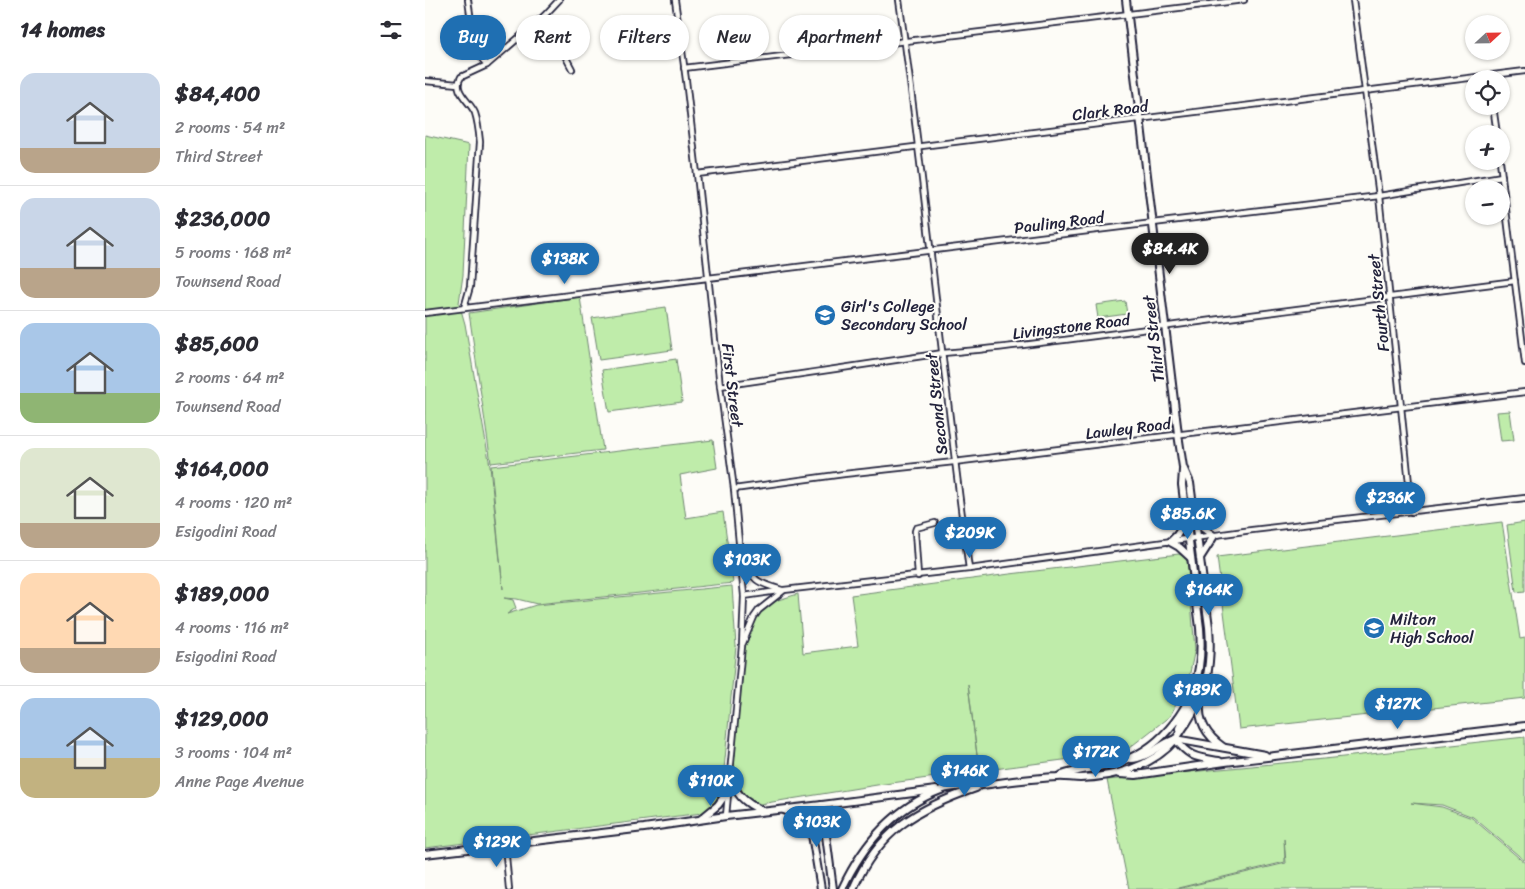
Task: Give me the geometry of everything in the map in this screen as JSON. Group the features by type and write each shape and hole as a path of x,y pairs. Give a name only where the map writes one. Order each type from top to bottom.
{"main road":[{"name":"Third Street","path":"1126,0 1183,467 1182,485 1200,628 1201,650 1199,668 1193,690"},
{"name":"Third Street","path":"1183,467 1190,483 1211,651 1206,682 1201,697"},
{"path":"1195,519 1214,536 1200,558"},
{"path":"1186,520 1177,535 1170,542 1191,558"},
{"path":"1175,739 1192,702 1193,690"},
{"path":"425,854 1059,776 1078,770 1111,765 1149,747 1165,734 1183,709 1193,690"},
{"path":"1113,774 1144,763 1165,749 1175,739 1193,714 1201,697"},
{"path":"1201,697 1199,712 1202,724 1211,737 1225,748"},
{"path":"1059,776 1079,778 1113,774 1136,775 1225,762 1525,726"},
{"path":"1175,739 1189,754 1225,762"},
{"path":"1127,759 1144,756 1175,739 1273,756"},
{"path":"729,773 734,787 742,799 751,806 764,811"},
{"path":"853,889 870,857 896,828 917,813 935,804 987,784"},
{"path":"842,889 863,850 890,820 917,801 942,789"},
{"path":"700,820 718,804 728,791"},
{"path":"823,805 833,889"},
{"path":"782,809 795,814 810,828 821,889"}],"street":[{"path":"468,0 470,42 487,65"},
{"path":"545,15 559,0"},
{"name":"First Street","path":"675,0 697,174 707,277 734,490 745,596 726,816"},
{"name":"Second Street","path":"899,0 919,147 954,462 969,569"},
{"path":"684,68 1243,0"},
{"name":"Fourth Street","path":"1353,0 1379,196 1413,512"},
{"path":"464,308 470,287 480,142 479,128 474,110 459,89 458,84 461,77 487,65 516,40"},
{"path":"567,60 572,69"},
{"name":"Clark Road","path":"1510,74 1525,71"},
{"name":"Clark Road","path":"697,174 1141,118 1465,80"},
{"path":"425,81 458,84"},
{"path":"1501,170 1525,363"},
{"name":"Pauling Road","path":"425,313 1379,196 1502,176"},
{"name":"Livingstone Road","path":"720,386 943,353 988,349 1515,280"},
{"name":"Lawley Road","path":"734,490 825,476 1525,392"},
{"path":"745,596 918,576 1189,539 1525,498"},
{"path":"918,576 915,531 916,528 935,523"},
{"path":"740,548 755,580 784,590"},
{"path":"742,646 754,617 759,610 784,590"},
{"path":"505,845 509,889"}],"green space":[{"path":"425,135 469,145 463,275 459,303 465,324 490,466 503,589 491,466 713,440 717,468 680,475 686,518 723,512 733,583 537,604 504,598 513,600 516,608 507,614 536,605 732,586 736,646 722,790 715,802 702,813 425,848"},
{"path":"580,297 603,450 491,463 469,313"},
{"path":"1125,301 1127,314 1098,318 1096,305"},
{"path":"666,307 672,350 599,360 592,318"},
{"path":"676,359 682,402 609,412 602,370"},
{"path":"1510,411 1514,440 1501,441 1497,412"},
{"name":"Milton High School","path":"1502,522 1520,639 1525,638 1525,698 1239,729 1217,557"},
{"path":"1525,522 1525,591 1516,592 1507,525"},
{"path":"1179,554 1187,558 1195,649 1188,682 1170,716 1124,752 877,785 760,804 742,794 733,768 745,644 759,611 778,600 798,594 803,653 858,646 851,595"},
{"path":"1525,737 1525,861 1473,817 1442,805 1411,803 1442,807 1472,818 1525,863 1525,889 1177,889 1286,863 1284,838 1285,862 1174,889 1129,889 1107,780"}],"place":[{"name":"Girl's College Secondary School","path":"825,315"},
{"name":"Milton High School","path":"1374,628"}]}
